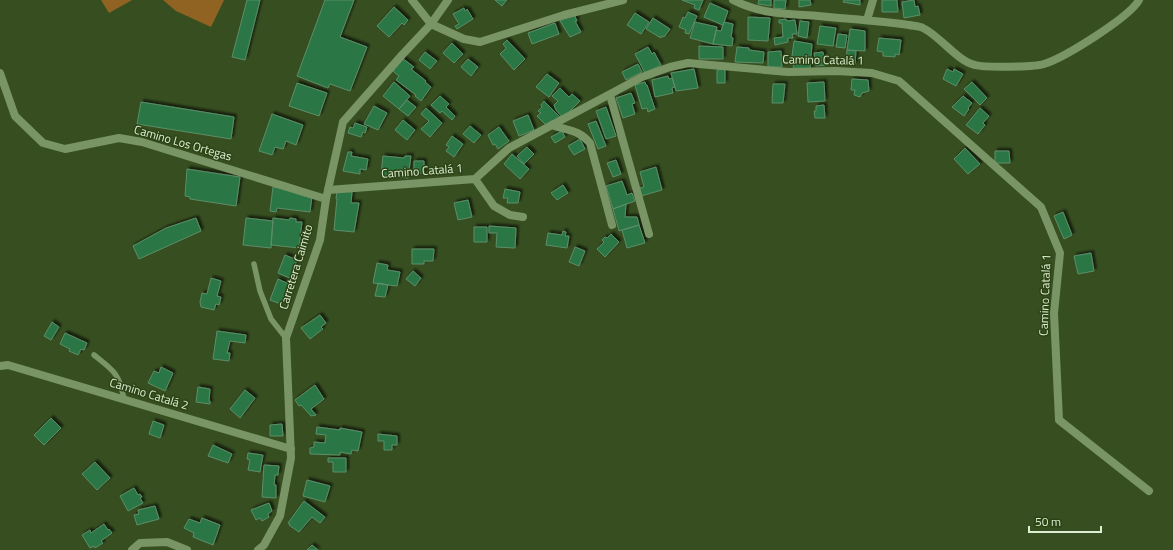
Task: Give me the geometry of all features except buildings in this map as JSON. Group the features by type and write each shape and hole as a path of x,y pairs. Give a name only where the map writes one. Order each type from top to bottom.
{"street":[{"name":"Carretera Caimito","path":"258,550 264,545 280,516 292,458 286,338 320,240 326,199 343,122 431,24 448,0"},
{"path":"412,1 431,24 464,39 480,42 564,15 623,0"},
{"path":"733,0 745,6 766,12 867,20 923,28 964,60 975,66 997,67 1044,64 1060,57 1115,24 1138,3 1139,0"},
{"path":"867,20 873,0"},
{"name":"Camino Catalá 1","path":"328,190 476,179 509,148 642,77 670,67 688,63 788,72 836,71 872,73 899,81 1041,206 1060,253 1054,313 1058,420 1149,491"},
{"name":"Camino Los Ortegas","path":"0,74 16,116 43,143 65,149 119,138 142,142 326,199"},
{"path":"610,94 649,234"},
{"path":"552,125 572,130 583,136 590,143 612,225"},
{"path":"476,179 494,206 510,215 523,218"},
{"name":"Camino Catalá 2","path":"0,366 8,365 291,449"},
{"path":"132,550 140,543 167,542 187,550"}],"lane":[{"path":"254,264 260,291 271,319 286,338"},
{"path":"94,355 115,372 122,387 124,399"}],"shaded area":[{"path":"101,0 132,0 109,13"},
{"path":"163,0 224,0 211,27 176,11"}]}
